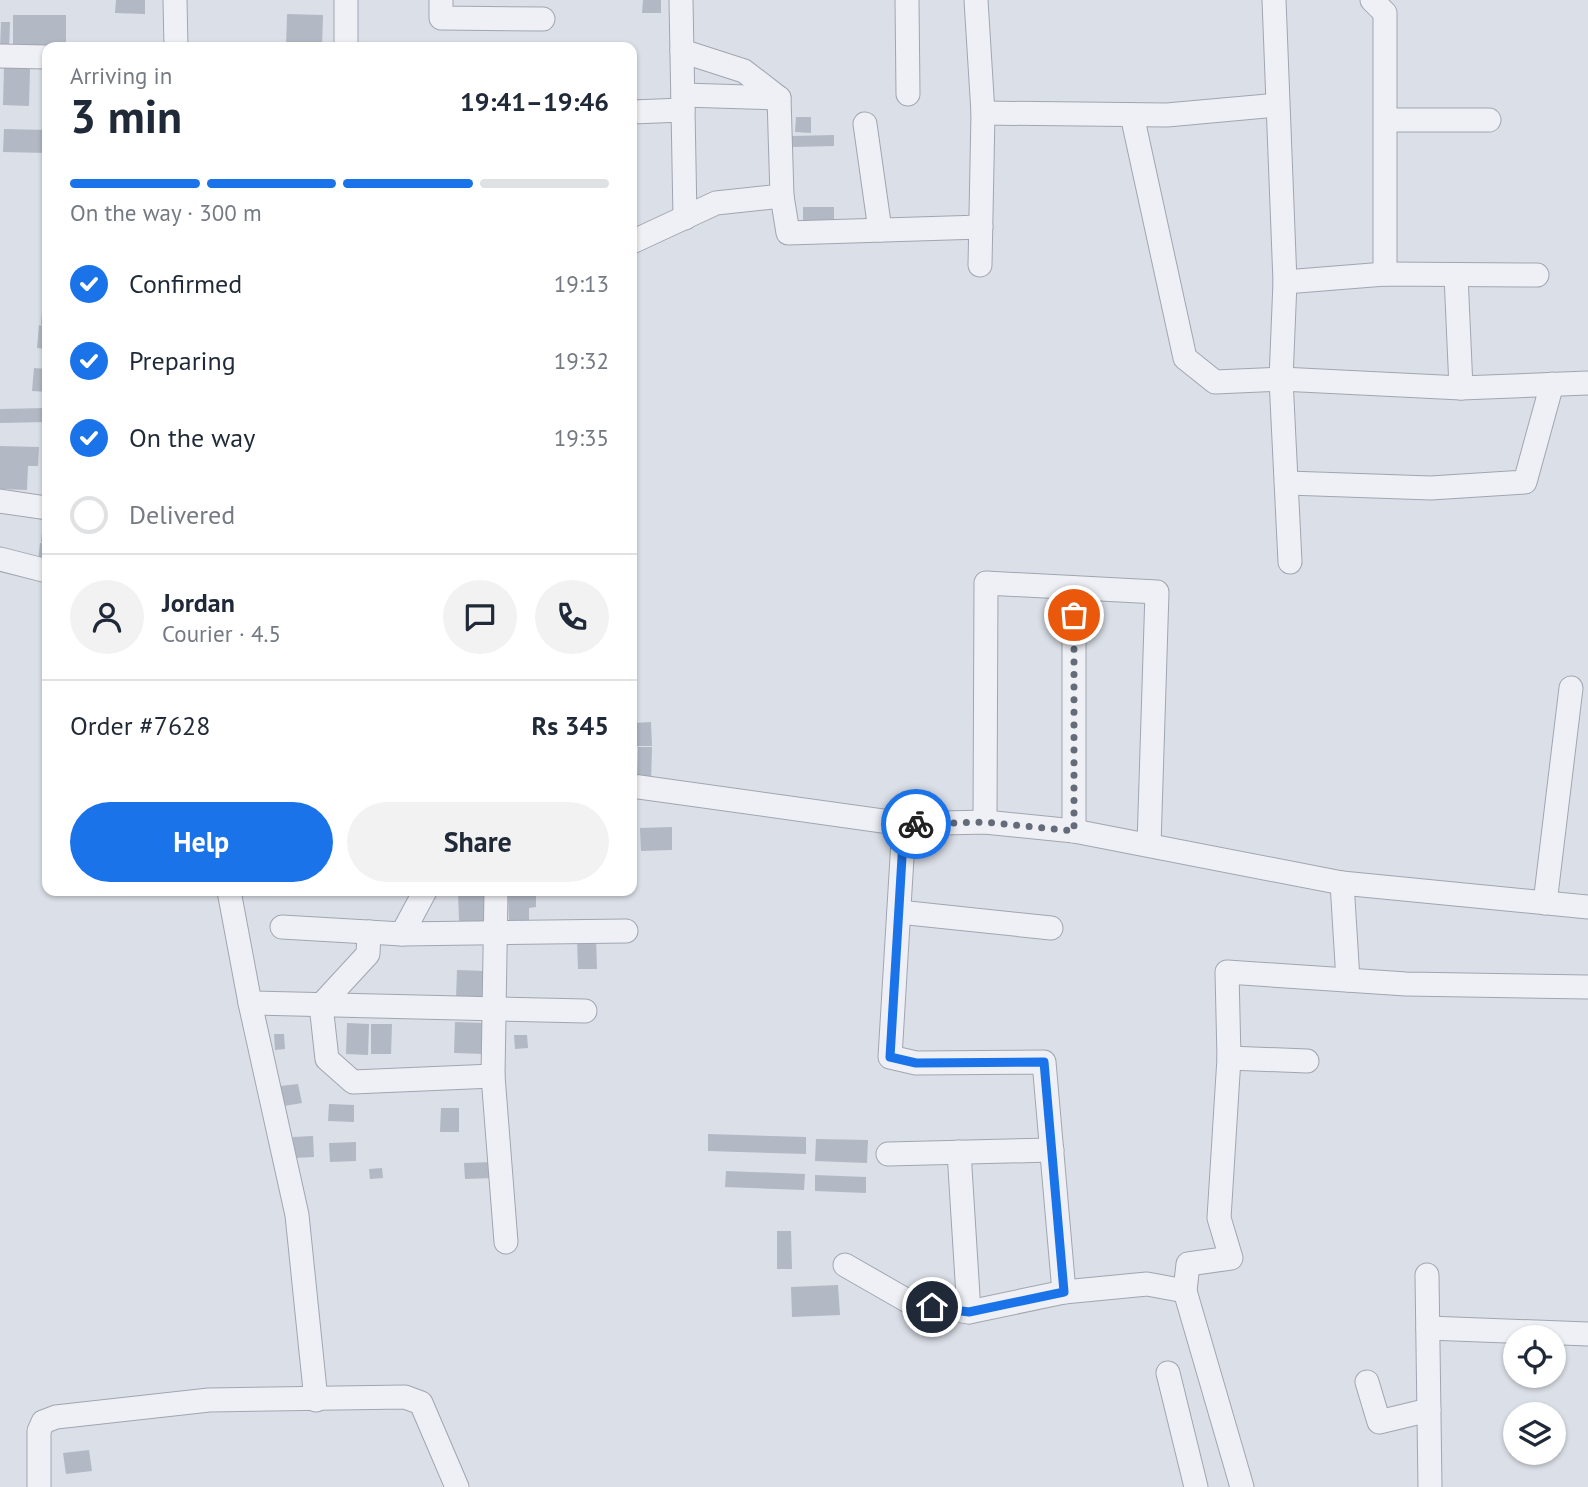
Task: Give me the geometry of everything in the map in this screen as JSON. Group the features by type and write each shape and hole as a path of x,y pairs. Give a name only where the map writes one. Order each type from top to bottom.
{"street":[{"path":"175,0 176,42"},
{"path":"346,0 346,42"},
{"path":"441,0 441,18 544,19"},
{"path":"681,0 685,218"},
{"path":"907,0 908,94"},
{"path":"976,0 983,113 980,265"},
{"path":"1274,0 1285,282 1281,379 1290,562"},
{"path":"1372,0 1385,13 1385,274"},
{"path":"682,51 744,71 779,98"},
{"path":"0,56 42,57"},
{"path":"637,111 683,103 779,98"},
{"path":"779,98 782,195 788,233 981,227"},
{"path":"983,113 1167,115 1277,105"},
{"path":"1132,115 1185,358 1215,382 1281,379 1461,388 1588,383"},
{"path":"1386,120 1489,120"},
{"path":"865,124 880,230"},
{"path":"637,240 716,203 782,195"},
{"path":"1285,282 1385,274 1537,275"},
{"path":"1456,275 1461,388"},
{"path":"1288,483 1431,488 1525,482 1552,384"},
{"path":"0,501 42,507"},
{"path":"0,558 42,570"},
{"path":"985,822 986,583 1157,592 1149,845"},
{"path":"1074,588 1074,831"},
{"path":"1545,903 1571,688"},
{"path":"637,787 904,824 985,822 1074,831 1342,883 1588,907"},
{"path":"904,824 890,1057 916,1063 1044,1062 1064,1292"},
{"path":"1342,883 1348,980"},
{"path":"230,896 250,1003 298,1214 316,1400"},
{"path":"402,934 422,896"},
{"path":"496,896 493,1076 506,1242"},
{"path":"899,912 1051,928"},
{"path":"282,927 402,934 626,931"},
{"path":"369,932 368,954 321,1005 327,1059 353,1082 493,1076"},
{"path":"1242,1487 1185,1291 1188,1264 1231,1258 1219,1218 1228,1058 1227,972 1406,984 1588,987"},
{"path":"250,1003 585,1011"},
{"path":"1228,1058 1307,1061"},
{"path":"888,1154 1052,1150"},
{"path":"959,1152 969,1312"},
{"path":"845,1265 913,1304 969,1312 1064,1292 1147,1283 1185,1291"},
{"path":"1427,1275 1430,1487"},
{"path":"1428,1328 1588,1334"},
{"path":"1168,1373 1196,1487"},
{"path":"1367,1382 1379,1422 1429,1410"},
{"path":"39,1487 39,1431 43,1422 56,1417 209,1400 405,1397 421,1403 457,1487"}],"building":[{"path":"116,0 145,0 145,14 115,13"},
{"path":"643,0 661,0 661,13 642,13"},
{"path":"287,14 323,15 322,42 286,42"},
{"path":"13,15 66,15 66,42 42,42 42,49 13,51"},
{"path":"1,22 10,22 9,50 0,50"},
{"path":"4,67 30,68 29,106 3,105"},
{"path":"796,117 811,117 811,133 795,132"},
{"path":"4,129 42,130 42,153 3,152"},
{"path":"834,135 834,146 791,147 791,136"},
{"path":"803,207 834,207 834,225 803,225"},
{"path":"39,325 42,325 42,348 37,348"},
{"path":"34,368 42,369 42,392 32,391"},
{"path":"42,408 42,422 0,423 0,409"},
{"path":"0,446 39,447 38,466 28,466 27,490 0,489"},
{"path":"40,543 42,543 42,562 38,562"},
{"path":"651,722 652,746 637,746 637,723"},
{"path":"638,747 652,747 651,784 637,784"},
{"path":"672,827 672,850 641,851 640,828"},
{"path":"458,896 487,896 488,922 459,923"},
{"path":"508,896 536,896 536,907 529,908 529,921 509,921"},
{"path":"577,938 596,938 597,969 578,969"},
{"path":"457,970 485,971 484,1000 456,999"},
{"path":"455,1022 485,1023 484,1054 454,1053"},
{"path":"347,1023 369,1024 368,1055 346,1054"},
{"path":"371,1024 392,1024 391,1054 371,1054"},
{"path":"274,1034 284,1034 285,1049 275,1050"},
{"path":"514,1035 527,1035 528,1048 515,1049"},
{"path":"298,1084 302,1103 284,1106 280,1086"},
{"path":"329,1104 354,1105 354,1122 328,1121"},
{"path":"441,1108 459,1108 459,1132 440,1132"},
{"path":"708,1134 806,1137 806,1154 708,1151"},
{"path":"313,1136 314,1157 294,1158 293,1137"},
{"path":"816,1139 868,1140 867,1163 815,1161"},
{"path":"356,1142 356,1161 330,1162 329,1143"},
{"path":"492,1162 493,1178 465,1179 464,1163"},
{"path":"382,1168 383,1178 370,1179 369,1169"},
{"path":"726,1171 805,1174 804,1190 725,1187"},
{"path":"815,1175 866,1177 866,1193 815,1191"},
{"path":"777,1231 791,1231 792,1269 777,1269"},
{"path":"838,1285 840,1315 792,1317 791,1287"},
{"path":"89,1450 92,1471 66,1474 63,1453"}],"way so far":[{"path":"916,824 985,822 1074,831 1074,615"}],"route":[{"path":"916,824 904,824 890,1057 916,1063 1044,1062 1064,1292 969,1312 932,1307"}]}
